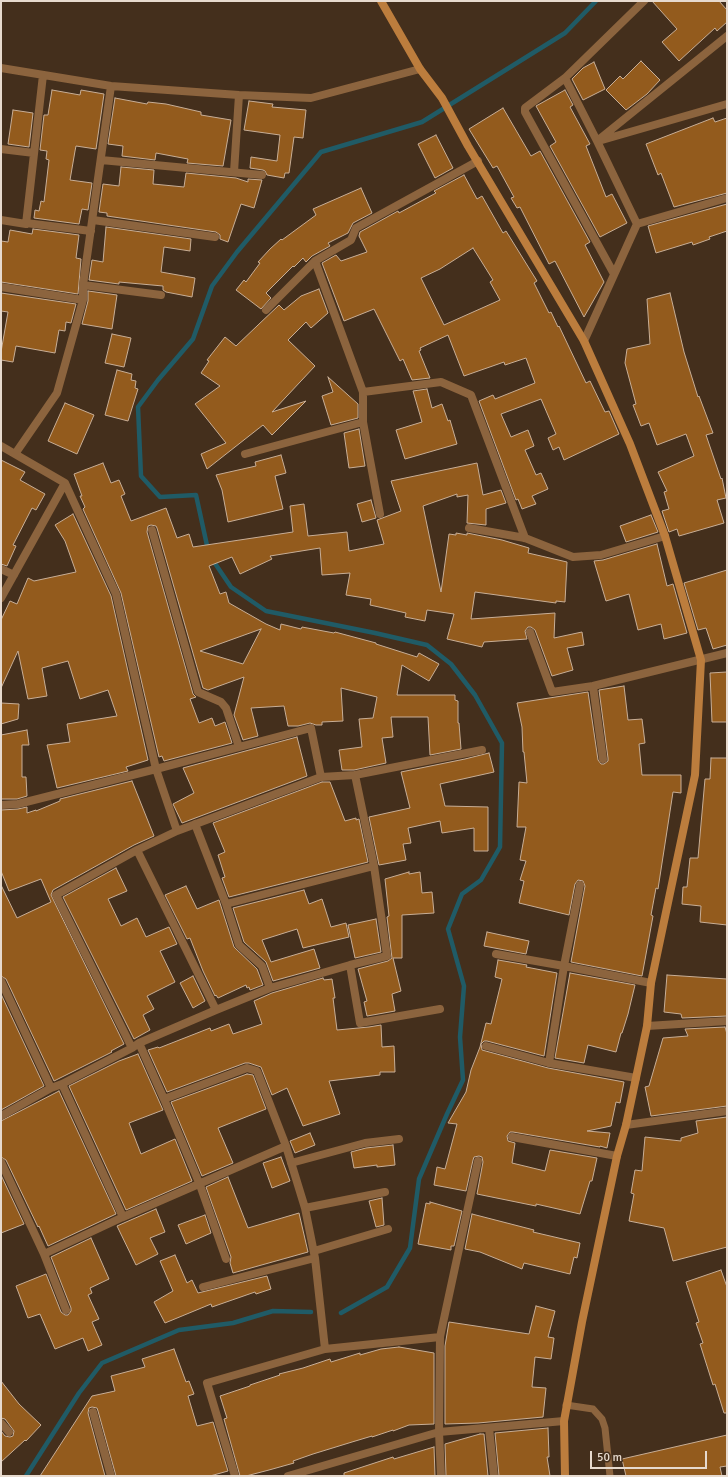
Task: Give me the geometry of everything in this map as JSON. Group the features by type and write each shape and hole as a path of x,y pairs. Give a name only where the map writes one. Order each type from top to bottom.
{"street":[{"path":"381,1 420,69 442,98 584,341 630,444 665,536 701,660 695,775 651,983 647,1026 626,1125 617,1156 566,1405 564,1421 565,1476"},
{"path":"614,274 526,112 527,106 565,78 644,1"},
{"path":"597,141 727,36"},
{"path":"1,68 111,86 239,95 311,98 420,69"},
{"path":"26,223 43,75"},
{"path":"565,78 637,224"},
{"path":"15,454 57,393 83,300 111,86"},
{"path":"234,172 239,95"},
{"path":"597,141 727,104"},
{"path":"1,149 34,153"},
{"path":"101,160 262,175"},
{"path":"266,310 315,261 351,240 356,228 478,161"},
{"path":"584,341 637,224 727,198"},
{"path":"1,220 91,231"},
{"path":"93,220 214,237"},
{"path":"315,261 362,392 363,422 380,514"},
{"path":"84,285 161,295"},
{"path":"1,287 83,300"},
{"path":"362,392 441,382 471,395 525,538"},
{"path":"245,454 363,422"},
{"path":"1,446 65,483 116,594 156,769 177,831"},
{"path":"1,598 65,483"},
{"path":"469,528 525,538 573,557 602,555 665,536"},
{"path":"152,530 198,692 221,702 226,708 239,747"},
{"path":"1,569 14,575"},
{"path":"530,632 552,692 593,686 727,653"},
{"path":"593,686 603,759"},
{"path":"1,805 18,804 311,728 321,777"},
{"path":"226,1259 200,1185 164,1099 56,895 136,850 177,831 321,777 355,775 482,750"},
{"path":"1,1116 51,1088 62,1084 136,1046 216,1010 270,988 387,956 374,866 355,775"},
{"path":"195,824 226,904 239,945 262,966 270,988"},
{"path":"136,850 216,1010"},
{"path":"226,904 374,866"},
{"path":"548,1062 564,966 580,885"},
{"path":"496,954 651,983"},
{"path":"350,965 360,1023 440,1009"},
{"path":"1,981 51,1088"},
{"path":"647,1026 727,1021"},
{"path":"486,1046 548,1062 636,1078"},
{"path":"164,1099 248,1068 257,1071 286,1146 305,1208 314,1254 325,1349"},
{"path":"62,1084 123,1217"},
{"path":"626,1125 727,1111"},
{"path":"512,1137 617,1156"},
{"path":"291,1163 365,1143 399,1139"},
{"path":"44,1254 123,1217 200,1185 286,1146"},
{"path":"441,1476 439,1432 440,1337 478,1161"},
{"path":"1,1162 44,1254 66,1310"},
{"path":"305,1208 384,1192"},
{"path":"203,1287 314,1254 388,1229"},
{"path":"235,1476 207,1383 325,1349 440,1337"},
{"path":"93,1412 111,1476"},
{"path":"288,1476 439,1432 564,1421"},
{"path":"1,1423 9,1432"},
{"path":"489,1428 494,1476"}],"lane":[{"path":"566,1405 593,1409 602,1419 605,1428 610,1476"}],"building":[{"path":"652,1 719,1 727,10 727,22 717,31 715,28 679,61 662,42 677,29"},
{"path":"641,61 660,80 647,94 626,110 606,90 620,76 623,79"},
{"path":"594,62 605,89 583,100 572,79 583,68"},
{"path":"52,90 80,95 81,90 104,94 96,149 76,146 75,151 70,180 92,183 88,210 82,209 79,224 34,218 35,210 39,211 41,201 44,202 49,160 46,159 47,151 40,150 44,115 48,115"},
{"path":"565,90 573,105 570,107 590,144 586,146 606,197 612,194 627,223 600,237 550,146 556,142 536,106"},
{"path":"115,98 147,104 148,102 166,104 201,112 201,115 231,120 223,166 187,163 188,159 156,153 155,160 122,156 123,146 108,144"},
{"path":"249,101 273,104 272,107 306,110 303,138 294,137 289,173 285,173 284,178 267,175 263,170 250,168 251,157 277,161 280,135 244,130"},
{"path":"503,108 531,156 540,151 590,242 585,245 604,282 584,317 555,261 549,264 520,207 517,208 511,198 514,197 497,166 493,168 469,129"},
{"path":"13,110 33,113 29,147 8,144"},
{"path":"713,118 715,122 727,118 727,193 674,207 661,173 658,175 646,144"},
{"path":"436,135 453,168 435,178 418,144"},
{"path":"121,167 154,170 153,184 184,187 186,173 236,178 248,182 248,179 262,180 254,208 241,204 228,242 220,239 220,235 216,232 107,216 107,213 99,212 103,184 119,186"},
{"path":"464,175 477,199 482,196 503,233 506,231 537,281 534,283 549,313 551,312 558,327 559,326 586,383 590,381 605,412 609,411 619,434 564,460 559,447 553,450 548,438 556,434 541,399 501,414 511,437 528,430 534,446 525,450 536,475 541,473 548,489 532,496 536,504 522,509 518,499 516,500 479,401 493,395 495,399 535,383 526,358 505,365 504,362 464,376 448,335 420,348 421,350 419,351 430,378 412,380 403,359 400,361 374,309 344,321 322,263 336,255 341,261 367,252 359,236 360,232 398,211 399,213 436,193 434,191","holes":["473,248 493,280 490,282 500,300 444,325 421,278 440,269"]},
{"path":"361,188 372,213 353,223 348,233 328,243 330,246 312,256 306,262 303,258 294,267 293,266 266,293 271,298 261,309 236,290 244,280 246,282 260,263 258,262 270,249 281,239 282,240 316,215 313,209"},
{"path":"727,204 727,231 709,237 710,239 693,245 692,242 656,253 648,226"},
{"path":"106,227 191,239 190,251 164,247 161,272 195,278 192,297 166,292 163,290 163,286 119,282 119,284 89,280 92,260 103,262"},
{"path":"33,229 79,235 76,258 81,259 78,294 1,282 1,241 8,242 10,230 32,234"},
{"path":"319,289 328,313 311,328 306,322 288,340 315,366 272,412 306,401 272,435 263,425 207,469 201,454 226,443 195,404 220,386 201,373 209,361 207,360 225,337 236,346 279,305 284,310 301,296"},
{"path":"88,291 117,295 112,329 82,324 88,301"},
{"path":"1,293 76,304 71,323 66,322 65,331 59,330 55,353 16,346 13,362 1,360 8,312 1,311"},
{"path":"670,293 684,352 698,397 699,396 713,433 706,435 721,479 722,478 726,498 717,500 724,523 679,536 677,529 669,532 662,511 669,509 664,492 667,491 658,472 694,456 686,434 657,445 649,423 641,426 633,405 636,404 625,363 627,349 650,344 647,299"},
{"path":"112,334 131,338 124,367 105,363"},
{"path":"117,370 132,374 131,380 136,381 135,388 138,389 128,421 105,415"},
{"path":"328,377 358,404 358,418 331,425 322,396 333,392"},
{"path":"427,389 432,408 442,404 448,421 450,420 457,444 405,459 396,430 422,422 413,391"},
{"path":"65,403 94,415 77,454 48,441"},
{"path":"359,429 365,466 349,468 344,433"},
{"path":"281,455 286,473 275,476 283,509 228,522 222,490 216,475 256,466 255,462"},
{"path":"1,460 25,472 20,480 45,494 36,510 32,508 13,545 16,546 7,566 1,564"},
{"path":"103,463 111,483 119,480 125,494 121,496 131,521 166,508 177,538 189,534 193,547 293,532 290,506 304,504 308,536 347,532 349,551 384,544 377,520 401,511 391,481 477,463 483,495 501,490 506,503 486,509 486,525 467,523 468,495 457,497 457,494 423,506 441,592 449,534 456,535 456,533 467,535 467,533 502,540 529,548 528,553 567,562 565,602 556,601 556,603 475,592 471,619 555,613 554,638 582,632 584,645 567,648 573,670 552,676 535,630 531,627 528,627 525,631 527,639 484,642 482,647 447,639 454,614 427,610 425,621 405,617 406,613 370,605 371,599 346,595 350,573 322,575 320,548 270,556 272,559 240,574 232,557 209,566 220,594 226,592 229,603 266,624 280,630 281,624 301,629 302,627 335,632 376,643 417,657 419,653 439,664 429,681 402,665 397,695 455,695 455,700 458,701 458,723 461,749 430,755 428,717 391,717 393,737 382,738 386,763 354,770 342,770 339,750 362,747 359,719 373,718 377,697 341,688 343,721 322,722 322,725 310,723 298,726 288,726 284,706 251,708 258,736 243,740 234,715 244,677 208,690 203,688 157,528 156,526 151,525 148,526 147,532 193,694 196,697 190,699 199,723 212,718 215,726 225,722 232,743 164,761 162,756 159,757 121,593 83,509 85,507 80,496 82,496 74,474","holes":["261,629 243,664 200,651"]},
{"path":"371,500 376,518 362,522 357,504"},
{"path":"73,514 111,596 148,760 126,767 128,771 57,788 47,745 70,742 67,724 117,716 108,690 80,699 68,661 42,668 47,696 28,699 18,651 1,688 1,620 10,601 17,604 28,578 34,581 76,572 65,541 55,525"},
{"path":"651,515 658,532 626,542 620,526"},
{"path":"657,544 667,586 673,584 687,633 664,639 661,624 638,630 629,594 606,601 594,561 603,560"},
{"path":"727,570 727,645 713,649 706,628 698,630 684,583"},
{"path":"727,672 727,722 712,722 710,673"},
{"path":"624,686 628,720 642,719 645,743 639,744 642,775 681,775 681,793 673,792 658,889 656,888 651,915 653,916 642,976 571,962 585,886 583,881 578,880 575,884 569,915 519,903 524,881 520,880 526,861 520,860 526,827 517,827 519,782 527,783 523,752 522,727 517,703 588,692 598,760 601,764 604,764 608,761 608,758 599,690"},
{"path":"1,703 19,704 18,719 1,724"},
{"path":"27,730 29,745 22,745 22,777 26,777 27,796 17,799 1,799 1,735"},
{"path":"297,737 307,776 182,823 173,804 194,793 183,768"},
{"path":"489,753 494,772 440,784 445,806 488,807 488,851 474,851 474,828 442,833 440,821 408,828 411,843 403,844 406,860 379,865 369,817 410,808 401,772"},
{"path":"711,758 727,758 727,925 700,922 701,906 682,904 683,887 687,887 690,858 698,858 705,779 710,779"},
{"path":"132,781 154,836 134,845 53,890 51,895 124,1044 111,1051 112,1052 54,1081 6,979 1,976 1,885 17,918 51,902 41,879 9,891 1,871 1,810 27,807 27,813 60,801 60,799"},
{"path":"322,782 330,782 345,821 356,818 356,820 359,819 368,862 229,897 222,878 225,877 218,855 225,852 213,823"},
{"path":"116,868 127,891 108,899 121,926 137,918 146,937 169,927 177,944 160,951 175,982 147,996 154,1009 143,1015 150,1030 134,1039 63,897"},
{"path":"409,872 409,874 420,872 422,893 432,892 434,913 402,915 402,958 393,958 401,991 392,994 395,1011 367,1016 364,1002 367,1001 358,969 388,961 392,958 387,917 389,916 385,879"},
{"path":"186,886 197,909 219,900 234,947 257,969 263,985 250,990 246,985 218,998 216,995 215,996 190,938 187,939 165,895"},
{"path":"304,890 309,904 322,899 331,927 346,923 349,937 303,948 297,929 262,940 271,962 314,949 320,968 273,981 266,962 244,942 233,908"},
{"path":"376,919 381,952 355,958 348,925"},
{"path":"487,932 529,941 526,954 484,946"},
{"path":"498,960 527,965 526,967 557,973 544,1056 487,1041 484,1041 481,1044 482,1050 548,1068 624,1082 620,1103 616,1102 611,1126 587,1131 610,1133 607,1148 513,1132 510,1132 507,1136 508,1141 515,1143 512,1163 545,1171 550,1150 597,1158 592,1181 590,1181 580,1214 536,1204 536,1206 477,1194 483,1162 482,1157 479,1156 474,1157 466,1191 434,1185 437,1167 445,1169 457,1124 448,1123 466,1092 471,1070 480,1047 486,1023 491,1024 502,979 495,977"},
{"path":"570,973 635,985 616,1052 588,1045 584,1063 555,1058"},
{"path":"667,975 727,979 727,1016 682,1018 681,1014 664,1012"},
{"path":"193,976 205,1001 193,1008 180,983"},
{"path":"323,978 324,980 332,979 337,1030 381,1025 382,1047 394,1046 395,1072 380,1072 380,1075 329,1081 340,1114 303,1126 287,1088 272,1095 261,1067 249,1063 245,1063 167,1092 148,1050 159,1048 210,1028 211,1031 229,1024 233,1034 262,1024 254,1001 272,993"},
{"path":"1,994 44,1086 1,1110"},
{"path":"725,1027 727,1034 727,1106 651,1116 645,1087 649,1086 663,1038 688,1036 685,1029"},
{"path":"138,1054 163,1110 129,1123 141,1154 175,1139 192,1181 126,1210 69,1086 119,1061"},
{"path":"247,1074 253,1075 266,1109 218,1128 233,1163 202,1176 171,1102"},
{"path":"59,1091 116,1214 48,1246 6,1160 1,1157 1,1121"},
{"path":"727,1117 727,1247 673,1261 664,1228 629,1221 634,1194 631,1193 635,1170 642,1171 645,1137 681,1141 681,1138 698,1133 696,1121"},
{"path":"310,1133 315,1145 295,1153 290,1141"},
{"path":"393,1145 395,1165 377,1167 377,1165 354,1168 351,1152 366,1148"},
{"path":"281,1157 290,1181 272,1188 263,1163"},
{"path":"1,1175 24,1224 1,1233"},
{"path":"228,1177 248,1228 299,1213 308,1252 233,1273 230,1263 231,1257 206,1187"},
{"path":"382,1198 384,1225 376,1227 369,1201"},
{"path":"430,1202 462,1211 454,1246 451,1246 451,1250 418,1244 426,1203 430,1204"},
{"path":"156,1209 165,1232 150,1238 158,1254 136,1265 117,1226"},
{"path":"472,1214 534,1230 533,1232 580,1243 577,1258 574,1257 570,1274 524,1263 522,1269 480,1252 465,1249"},
{"path":"205,1215 211,1233 186,1244 178,1225"},
{"path":"91,1238 109,1279 90,1288 92,1293 88,1295 99,1319 92,1322 102,1345 88,1351 83,1338 55,1349 40,1314 28,1318 16,1286 46,1274 61,1312 68,1315 71,1308 51,1257"},
{"path":"175,1255 187,1283 192,1280 198,1293 267,1276 271,1289 256,1294 255,1292 212,1307 211,1304 165,1323 154,1302 173,1291 160,1261"},
{"path":"721,1270 727,1287 727,1413 724,1413 715,1384 713,1385 700,1344 703,1343 696,1323 699,1322 686,1282"},
{"path":"536,1306 555,1311 548,1337 554,1338 551,1359 535,1357 532,1387 546,1388 543,1417 478,1423 445,1424 445,1346 449,1322 529,1334"},
{"path":"399,1347 434,1353 434,1424 409,1425 313,1454 293,1461 294,1463 246,1476 240,1476 224,1419 227,1418 220,1396 280,1375 279,1374 330,1359 331,1362 360,1353 360,1355 381,1349"},
{"path":"174,1349 186,1382 189,1381 194,1394 188,1396 197,1426 213,1422 228,1471 210,1476 116,1476 97,1408 92,1407 89,1408 88,1413 105,1476 40,1476 92,1396 115,1391 111,1376 145,1367 142,1359"},
{"path":"1,1381 19,1404 41,1425 26,1441 25,1440 1,1462 1,1431 5,1436 10,1437 13,1436 14,1431 5,1419 1,1418"},
{"path":"548,1428 549,1457 547,1457 550,1476 499,1476 495,1433"},
{"path":"484,1434 488,1476 446,1476 445,1444"},
{"path":"727,1435 727,1466 720,1467 722,1476 626,1476 622,1459"},
{"path":"434,1447 435,1476 344,1476 344,1473 393,1457 394,1459"}],"waterway":[{"path":"208,550 196,495 160,497 141,476 138,407 158,380 193,339 212,286 237,252 321,152 422,122 565,33 596,1"},
{"path":"212,559 231,587 266,611 427,645 451,664 475,695 502,743 500,847 481,880 462,894 448,929 464,986 460,1037 463,1080 419,1179 410,1248 387,1287 341,1313"},
{"path":"26,1476 79,1393 102,1363 179,1330 233,1323 273,1311 311,1312"}]}
